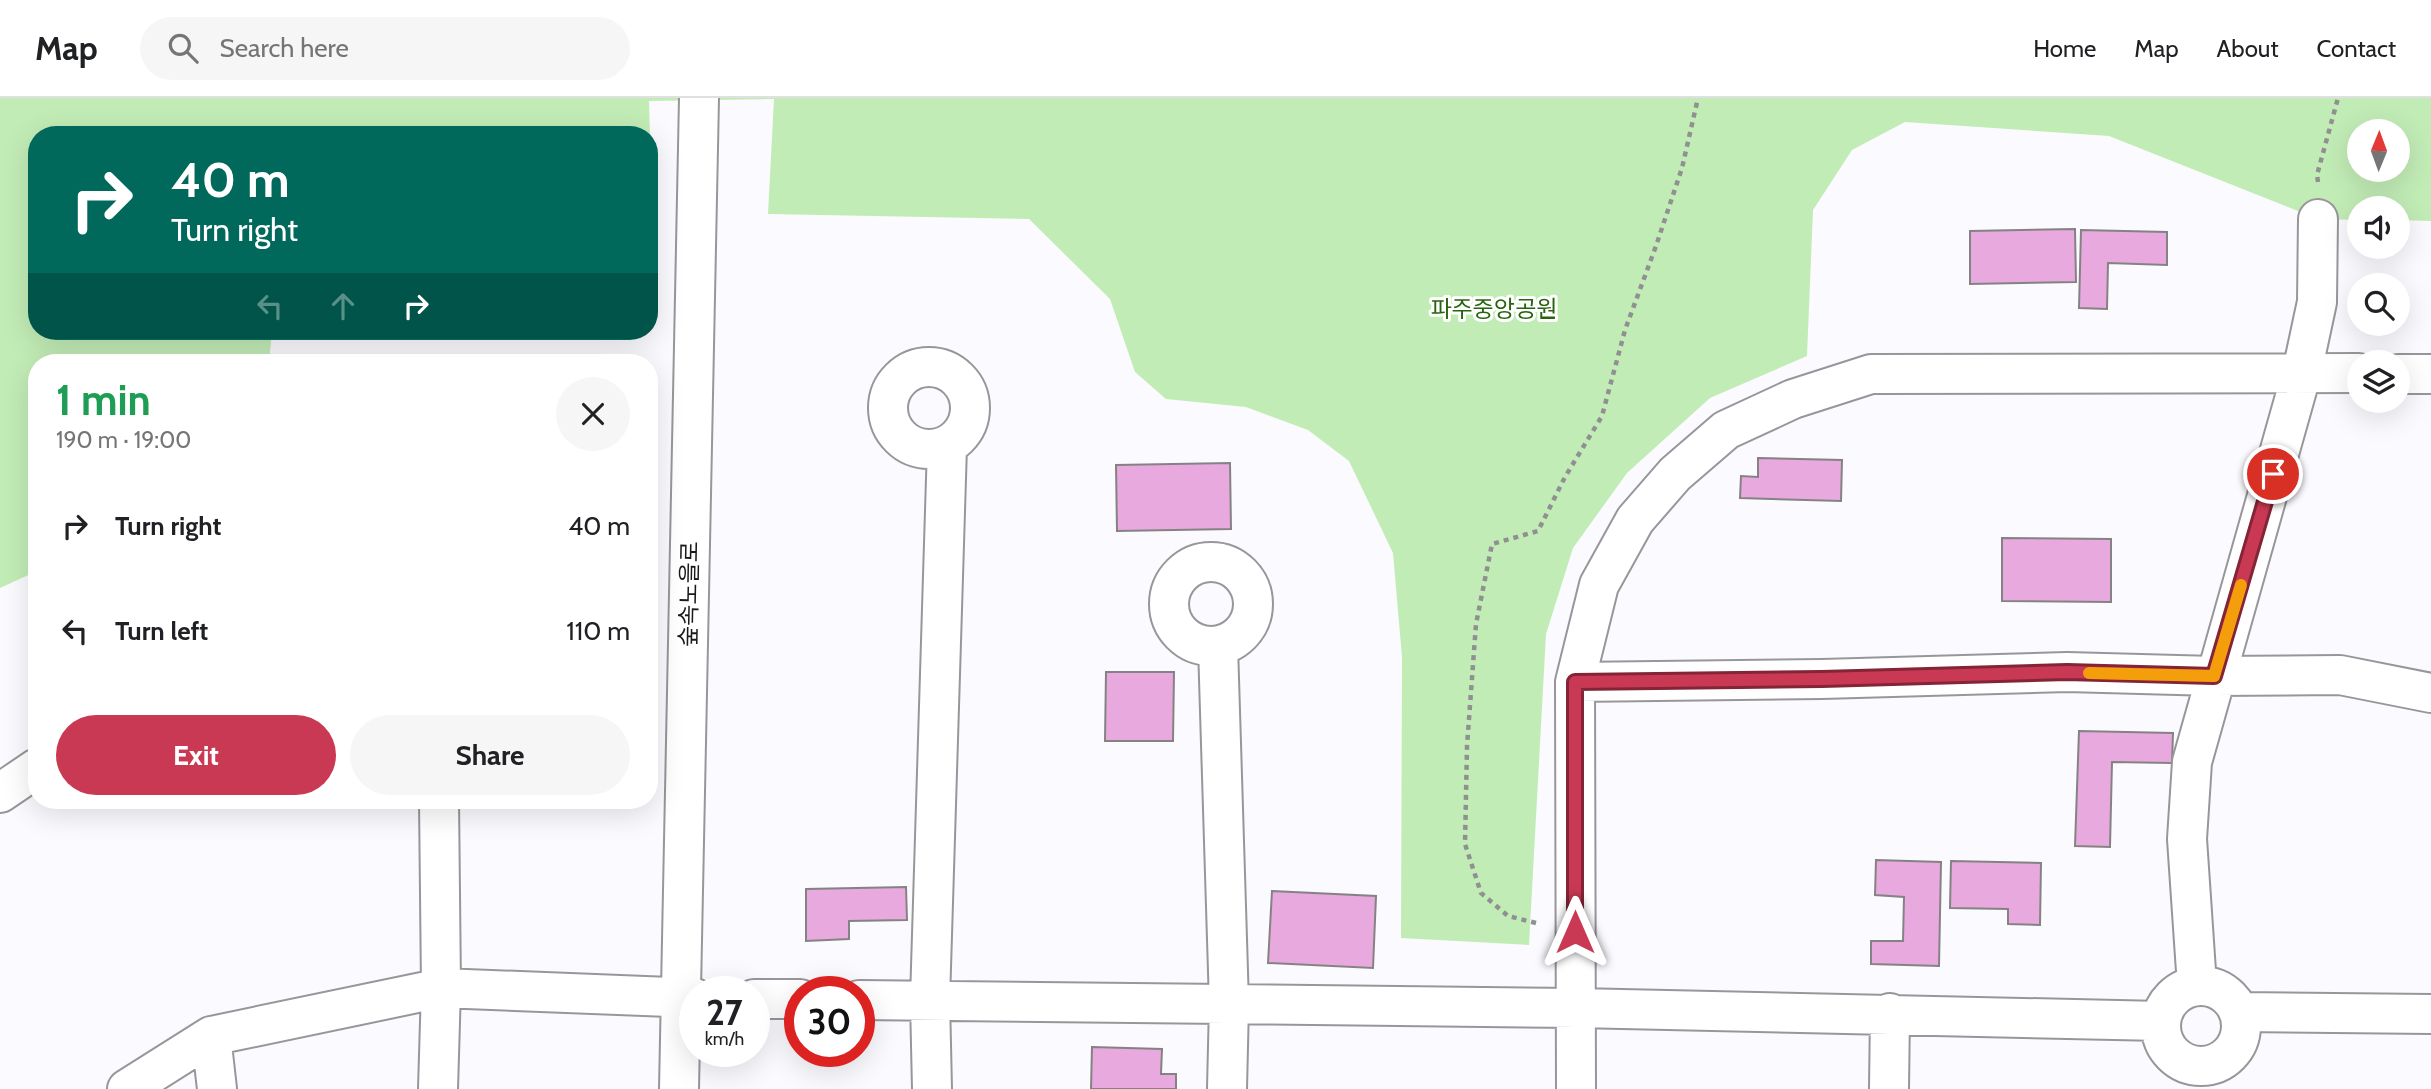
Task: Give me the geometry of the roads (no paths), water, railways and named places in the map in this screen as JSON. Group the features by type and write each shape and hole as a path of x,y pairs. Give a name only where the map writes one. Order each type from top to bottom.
{"street":[{"name":"숲속노을로","path":"688,976 699,98"},
{"path":"2197,986 2187,839 2192,762 2214,676 2302,372 2317,302 2318,219"},
{"path":"1576,1089 1575,682 1599,585 1634,520 1675,474 1726,430 1793,399 1871,374 2347,373"},
{"path":"2410,374 2431,374"},
{"path":"932,1089 930,1000 947,446"},
{"path":"1219,646 1228,1004 1227,1089"},
{"path":"1575,682 2067,672 2214,676 2340,675 2431,693"},
{"path":"0,793 28,774"},
{"path":"438,1089 441,988 439,809"},
{"path":"2197,986 2222,992 2239,1012 2240,1038 2234,1049 2199,1077 2187,1063 2175,1057 2162,1034 2161,1021 2165,1008 2184,990 2197,986"},
{"path":"127,1089 211,1036 441,988 679,998"},
{"path":"875,1000 1890,1013 2161,1021"},
{"path":"2239,1012 2431,1014"},
{"path":"1889,1089 1890,1013"},
{"path":"211,1036 217,1089"},
{"name":"숲속노을로","path":"679,1089 681,1067"}],"park label":[{"name":"파주중앙공원","path":"1494,309"}]}
